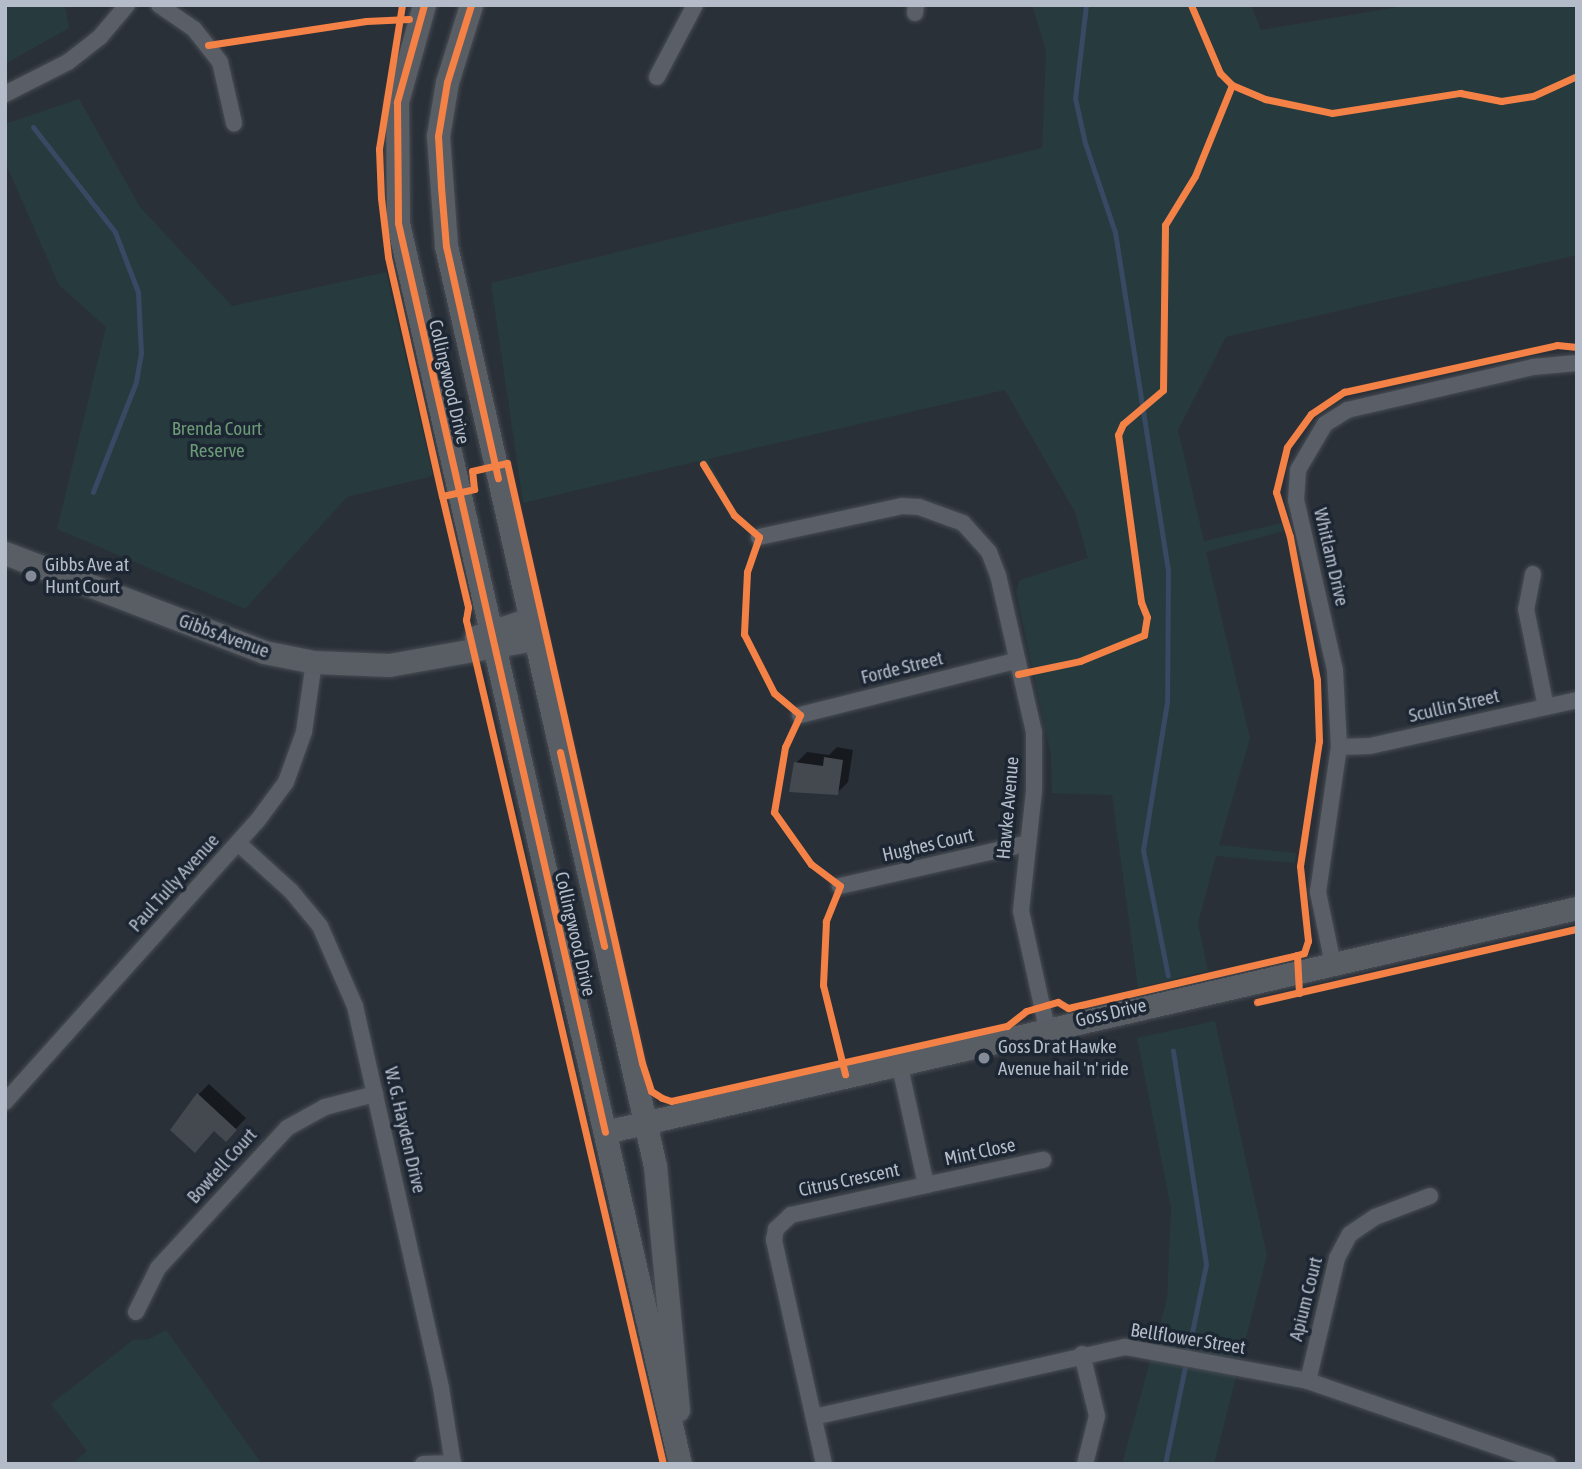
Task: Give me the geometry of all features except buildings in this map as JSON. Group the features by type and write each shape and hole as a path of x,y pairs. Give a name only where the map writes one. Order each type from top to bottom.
{"main road":[{"name":"Collingwood Drive","path":"425,5 397,103 397,211 490,640 680,1463"},
{"name":"Collingwood Drive","path":"471,5 447,82 438,136 446,246 645,1121 666,1241 680,1463"},
{"name":"Gibbs Avenue","path":"5,553 264,652 314,662 388,664 452,651 533,629"},
{"name":"Goss Drive","path":"605,1132 1047,1027 1577,908"}],"street":[{"path":"5,94 68,62 100,37 127,5"},
{"path":"159,5 194,29 220,62 234,123"},
{"path":"657,77 695,5"},
{"name":"Whitlam Drive","path":"1333,964 1318,892 1339,747 1335,670 1296,500 1298,470 1325,424 1347,410 1533,367 1577,363"},
{"name":"Hawke Avenue","path":"759,537 902,506 939,511 963,523 989,552 998,576 1015,662 1034,732 1034,791 1025,844 1021,911 1047,1027"},
{"path":"1533,574 1527,609 1546,707"},
{"name":"Paul Tully Avenue","path":"5,1102 238,844 286,782 304,732 314,662"},
{"name":"Forde Street","path":"800,715 1015,662"},
{"name":"Scullin Street","path":"1339,747 1370,747 1577,700"},
{"name":"W. G. Hayden Drive","path":"238,844 291,891 320,926 355,1006 441,1388 453,1464"},
{"name":"Hughes Court","path":"840,886 1025,844"},
{"name":"Citrus Crescent","path":"824,1464 774,1240 776,1229 791,1214 926,1185 899,1062"},
{"name":"Bowtell Court","path":"136,1312 158,1268 287,1128 325,1107 375,1094"},
{"name":"Mint Close","path":"926,1185 1043,1160"},
{"name":"Apium Court","path":"1308,1381 1337,1258 1350,1234 1375,1217 1430,1196"},
{"name":"Bellflower Street","path":"814,1417 1082,1354 1125,1347 1308,1381 1548,1464"},
{"path":"1082,1354 1097,1416 1085,1464"},
{"path":"423,1464 453,1464"}],"green space":[{"path":"5,5 65,5 69,28 5,64"},
{"path":"1032,5 1251,5 1261,30 1411,5 1577,5 1577,255 1226,337 1178,430 1204,541 1282,523 1284,531 1206,552 1250,738 1219,845 1296,853 1295,863 1216,856 1198,923 1208,971 1138,988 1112,795 1052,793 1051,756 1016,591 1020,580 1088,558 1075,512 1005,390 708,459 736,512 731,519 698,461 523,503 491,283 1042,148 1046,51"},
{"name":"Brenda Court Reserve","path":"79,99 140,207 232,306 386,272 433,476 347,497 245,609 57,529 106,327 59,285 5,162 5,124"},
{"path":"1215,1021 1267,1255 1214,1464 1122,1464 1167,1299 1171,1208 1137,1038"},
{"path":"166,1330 262,1464 72,1464 87,1451 51,1404 133,1340 149,1339"}],"waterway":[{"path":"1086,5 1075,98 1085,143 1115,232 1168,572 1167,702 1143,850 1168,976"},
{"path":"33,127 115,232 138,292 141,353 136,382 93,492"},
{"path":"1165,1464 1206,1264 1173,1051"}],"cycle path":[{"path":"402,5 379,149 381,198 388,257 442,496"},
{"path":"424,5 397,102 398,223 605,1132"},
{"path":"471,5 447,82 438,136 446,246 498,478"},
{"path":"1191,5 1220,73 1232,85"},
{"path":"208,45 366,21 409,19"},
{"path":"1018,674 1080,661 1144,635 1147,617 1141,602 1118,435 1123,424 1163,390 1165,225 1195,176 1232,85 1265,99 1332,113 1460,93 1501,101 1533,96 1577,76"},
{"path":"1297,955 1304,953 1308,941 1300,866 1319,741 1317,680 1290,537 1276,492 1287,447 1311,414 1344,392 1557,345 1577,347"},
{"path":"663,1464 466,620 468,607 442,496 474,489 472,471 507,463 642,1063 651,1091 662,1098 671,1101 1007,1026 1026,1011 1058,1002 1068,1008 1297,955 1299,993"},
{"path":"703,464 734,515 759,537 747,572 744,634 774,693 800,715 785,747 774,812 811,864 840,886 826,921 823,985 845,1074"},
{"path":"560,752 604,946"},
{"path":"1257,1002 1577,929"}],"place":[{"name":"Gibbs Ave at Hunt Court","path":"31,576"},
{"name":"Goss Dr at Hawke Avenue hail 'n' ride","path":"984,1058"}]}
